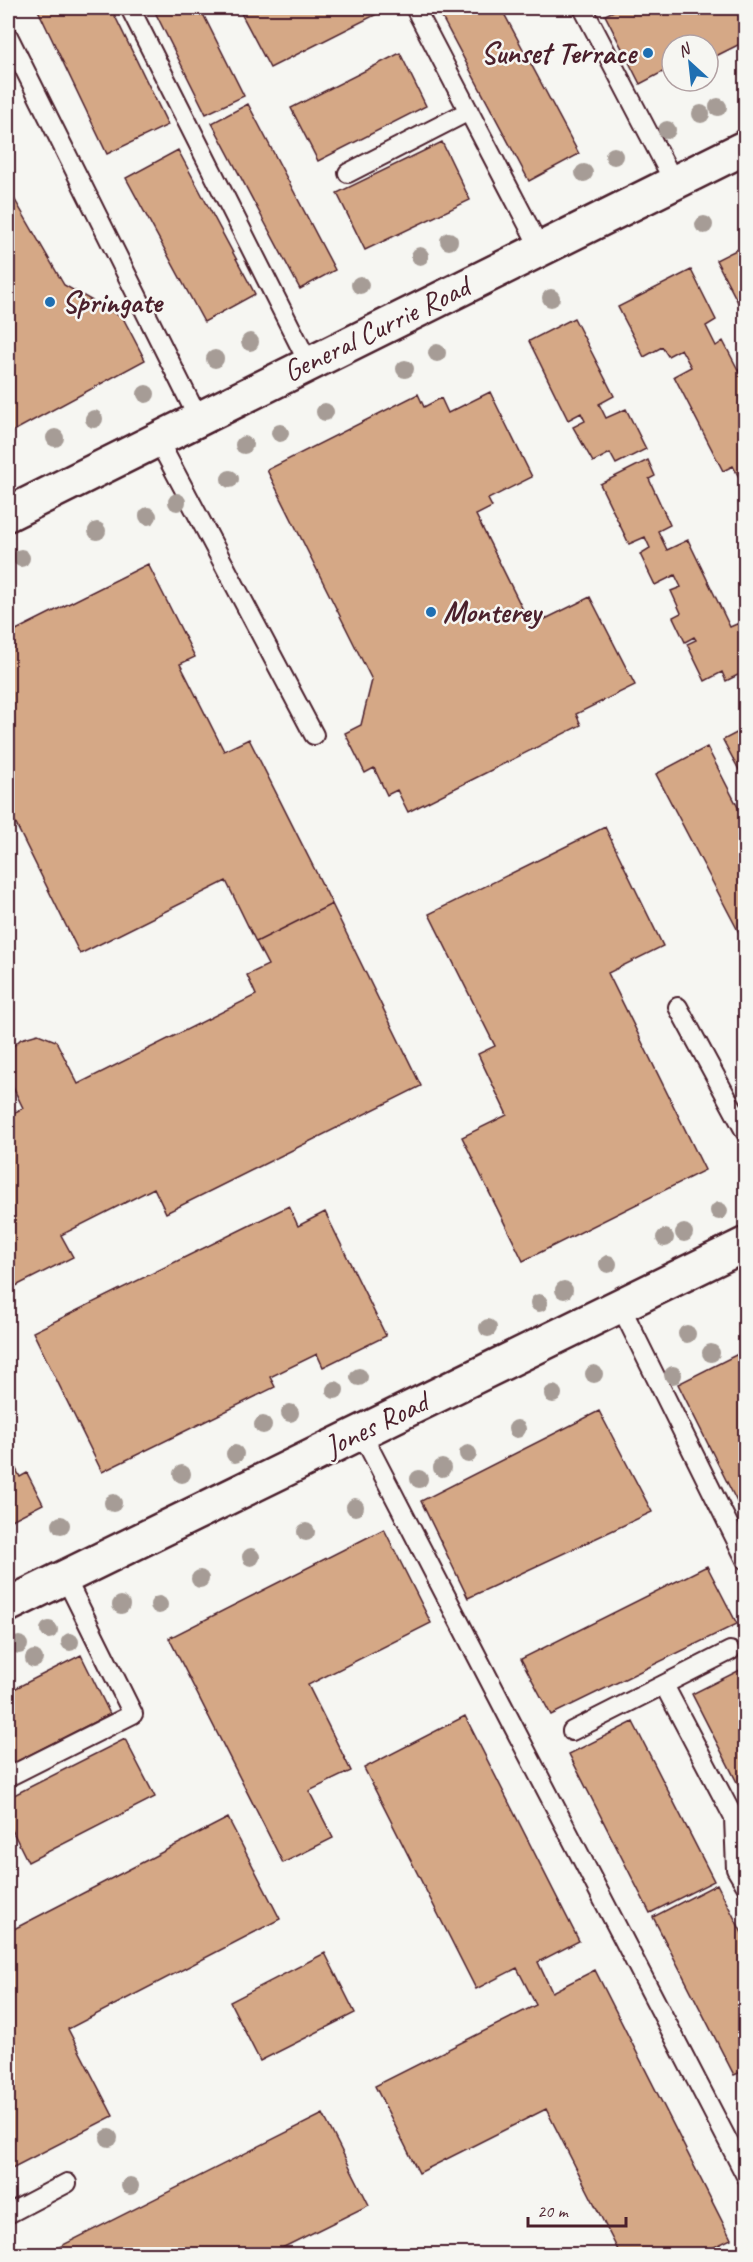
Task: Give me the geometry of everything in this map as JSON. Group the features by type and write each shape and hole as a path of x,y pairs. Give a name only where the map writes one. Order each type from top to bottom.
{"street":[{"name":"General Currie Road","path":"8,513 746,147"},
{"name":"Jones Road","path":"8,1605 746,1244"}],"lane":[{"path":"130,8 309,362"},
{"path":"415,8 540,248"},
{"path":"583,8 674,182"},
{"path":"8,36 198,418"},
{"path":"348,173 469,111"},
{"path":"157,438 314,735"},
{"path":"678,1007 746,1133"},
{"path":"620,1305 746,1560"},
{"path":"361,1432 746,2176"},
{"path":"8,1777 133,1714 65,1577"},
{"path":"572,1731 730,1651"},
{"path":"664,1685 734,1818 736,1869 746,1886"},
{"path":"8,2214 67,2183"}],"building":[{"path":"37,8 111,8 168,125 107,154"},
{"path":"153,8 200,8 244,96 206,114"},
{"path":"252,8 373,8 377,14 270,68 241,13"},
{"path":"437,8 501,8 579,154 529,181"},
{"name":"Sunset Terrace","path":"620,8 746,8 746,41 720,54 720,33 660,33 660,73 640,84 605,15"},
{"path":"400,53 426,106 318,161 291,108"},
{"path":"248,104 335,270 300,289 212,123"},
{"path":"442,142 470,200 365,250 337,193"},
{"path":"178,150 255,294 204,322 126,178"},
{"name":"Springate","path":"8,188 64,285 123,318 145,360 8,434"},
{"path":"746,245 746,306 741,308 716,260"},
{"path":"691,270 716,320 706,326 716,346 723,341 746,385 746,481 742,483 733,466 723,471 674,376 691,367 681,349 668,356 662,347 644,357 618,307"},
{"path":"574,318 614,396 599,404 606,418 626,409 646,449 616,464 610,453 593,462 573,427 585,421 581,413 568,420 529,341"},
{"name":"Monterey","path":"490,392 532,477 488,499 492,507 476,515 531,626 590,597 635,685 576,714 581,725 408,812 397,790 387,795 374,768 365,773 345,733 361,725 372,680 267,470 418,394 424,407 441,398 448,413"},
{"path":"648,460 655,476 649,479 670,525 658,531 667,550 688,540 730,627 739,623 746,637 746,671 726,681 722,672 705,681 687,644 696,640 694,637 685,642 673,617 681,613 671,591 681,587 675,575 655,585 640,554 650,548 645,537 629,544 600,484"},
{"path":"148,564 195,657 180,664 224,751 249,739 332,904 256,942 226,881 80,954 8,808 8,634"},
{"path":"746,728 746,783 723,740"},
{"path":"707,747 746,823 746,946 656,774"},
{"path":"605,827 663,946 608,973 705,1170 523,1261 462,1137 507,1115 478,1054 495,1046 429,914"},
{"path":"332,904 421,1086 166,1213 154,1188 61,1235 73,1257 8,1290 8,1116 23,1108 8,1077 9,1050 21,1039 38,1034 56,1041 78,1084 256,995 247,975 268,965 256,942"},
{"path":"289,1206 298,1226 325,1212 386,1336 323,1367 317,1354 270,1377 275,1387 102,1472 33,1332"},
{"path":"746,1350 746,1520 678,1384"},
{"path":"599,1411 652,1512 468,1598 421,1501"},
{"path":"8,1453 20,1477 27,1473 43,1504 8,1522"},
{"path":"384,1529 431,1623 308,1685 351,1771 309,1791 333,1838 283,1863 169,1638"},
{"path":"707,1566 737,1624 551,1715 521,1659"},
{"path":"81,1655 110,1714 8,1766 8,1692"},
{"path":"746,1667 746,1800 692,1694"},
{"path":"465,1716 579,1941 538,1962 552,1992 595,1970 731,2239 700,2254 620,2254 546,2109 419,2173 375,2086 536,2005 517,1968 476,1989 364,1768"},
{"path":"633,1722 714,1881 650,1913 569,1754"},
{"path":"125,1739 155,1797 28,1862 8,1822 8,1798"},
{"path":"228,1818 280,1919 68,2029 113,2116 12,2168 8,2160 8,1932"},
{"path":"717,1884 746,1941 746,2070 734,2075 653,1917"},
{"path":"325,1953 355,2013 260,2061 230,2002"},
{"path":"323,2114 369,2205 270,2254 57,2254 55,2249"}],"place":[{"name":"Sunset Terrace","path":"648,53"},
{"name":"Springate","path":"50,302"},
{"name":"Monterey","path":"431,612"}]}
